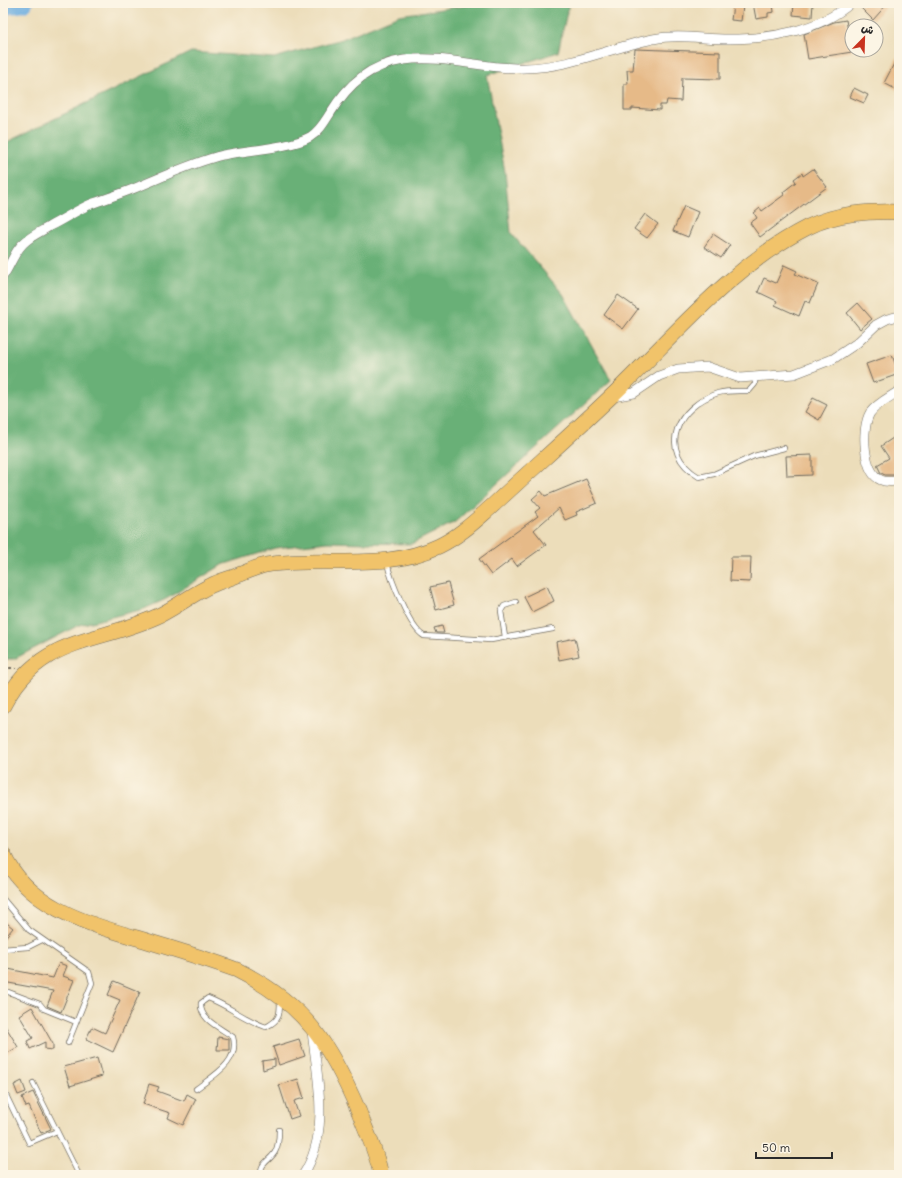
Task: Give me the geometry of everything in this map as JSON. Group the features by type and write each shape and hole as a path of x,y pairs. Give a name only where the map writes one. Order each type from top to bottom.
{"main road":[{"path":"3,706 23,676 40,661 81,641 146,621 212,584 265,566 298,561 386,560 415,554 439,546 468,526 610,398 716,294 767,251 808,227 845,214 899,212"},
{"path":"3,853 24,883 50,905 65,914 115,932 237,970 252,977 295,1007 311,1025 345,1079 372,1143 381,1175"}],"street":[{"path":"3,276 24,242 89,205 203,160 251,149 284,145 311,136 323,125 332,110 363,74 383,64 405,60 431,58 490,68 526,68 558,65 654,39 676,37 727,39 757,37 796,31 822,23 851,3"},
{"path":"610,398 634,393 659,376 678,369 708,367 740,378 794,374 833,359 858,343 876,325 886,319 899,316"},
{"path":"899,391 870,412 865,425 864,447 872,472 879,480 886,482 899,481"},
{"path":"303,1175 317,1139 321,1108 311,1025"}],"lane":[{"path":"755,378 755,384 749,391 720,392 692,406 680,421 674,434 676,450 686,467 699,476 714,474 754,456 784,448"},
{"path":"386,560 395,589 421,635 428,637 478,641 505,638 553,629"},
{"path":"505,638 501,611 504,606 516,602"},
{"path":"3,899 29,930 89,972 92,983 68,1043"},
{"path":"3,949 28,947 42,940"},
{"path":"3,990 40,1004 44,1009 76,1022"},
{"path":"196,1089 225,1066 232,1056 236,1046 233,1037 204,1018 200,1010 201,1003 208,998 218,1002 251,1022 266,1027 276,1022 280,1013 280,997"},
{"path":"33,1083 79,1175"},
{"path":"4,1091 29,1143 57,1131"},
{"path":"262,1175 261,1170 263,1164 271,1159 276,1150 279,1130"}],"green space":[{"path":"485,3 569,3 558,52 487,75 505,172 511,233 563,294 611,380 455,522 411,544 328,542 275,548 222,565 166,599 144,609 79,625 14,659 3,659 3,144 191,52 274,58 342,39 399,15"}],"building":[{"path":"753,3 771,3 773,4 774,12 768,13 768,17 756,19"},
{"path":"794,3 813,3 812,17 793,15"},
{"path":"863,3 888,3 875,18 871,18 860,7"},
{"path":"733,5 743,6 741,21 731,20"},
{"path":"844,20 844,53 808,59 804,34 834,22"},
{"path":"635,49 720,52 720,79 682,78 681,101 667,100 666,105 660,105 660,110 632,108 632,110 624,110 624,84 628,84 627,70 633,70"},
{"path":"899,54 899,91 884,83"},
{"path":"854,88 868,95 864,103 850,97"},
{"path":"813,169 827,187 760,237 750,223 757,218 754,213 760,208 762,211 784,195 783,192 796,182 794,179 802,173 803,176"},
{"path":"684,206 698,212 688,237 673,231"},
{"path":"645,214 658,224 647,238 634,229"},
{"path":"713,234 730,245 721,258 704,247"},
{"path":"784,265 797,271 795,274 818,284 810,303 805,301 799,316 775,305 777,301 758,292 764,278 776,283"},
{"path":"618,295 638,309 623,329 604,315"},
{"path":"858,303 872,319 860,329 847,313"},
{"path":"892,355 899,374 873,383 866,364"},
{"path":"813,398 827,405 819,420 805,412"},
{"path":"899,434 899,472 894,475 885,475 881,473 877,465 889,458 881,446"},
{"path":"812,455 812,475 787,476 786,456"},
{"path":"586,479 597,503 576,512 577,515 565,520 559,508 534,530 546,545 517,566 512,559 491,575 479,559 538,516 535,512 540,508 532,499 541,491 545,496"},
{"path":"731,557 751,557 750,582 730,581"},
{"path":"448,583 454,605 436,610 430,587"},
{"path":"547,586 554,601 532,612 524,597"},
{"path":"442,626 444,633 436,633 434,628"},
{"path":"575,638 579,656 559,660 556,642"},
{"path":"3,920 13,928 3,940"},
{"path":"59,963 67,966 63,976 74,980 61,1012 47,1006 53,991 3,982 3,968 53,978"},
{"path":"114,981 140,992 113,1052 86,1039 92,1027 105,1033 120,1000 108,995"},
{"path":"32,1007 53,1044 53,1050 45,1049 45,1042 30,1049 27,1041 33,1038 19,1015"},
{"path":"3,1022 18,1047 6,1054 3,1049"},
{"path":"218,1037 229,1039 229,1050 217,1050"},
{"path":"299,1039 305,1056 279,1065 273,1047"},
{"path":"97,1058 102,1076 70,1086 64,1067"},
{"path":"275,1059 275,1066 263,1070 262,1061"},
{"path":"298,1079 304,1098 294,1101 299,1116 290,1119 279,1085"},
{"path":"22,1081 26,1092 18,1095 14,1085"},
{"path":"149,1084 159,1087 157,1091 184,1101 187,1094 196,1099 183,1125 168,1118 170,1113 143,1104"},
{"path":"33,1092 51,1129 41,1133 29,1106 26,1107 22,1097"}],"waterway":[{"path":"3,6 24,3"}]}
